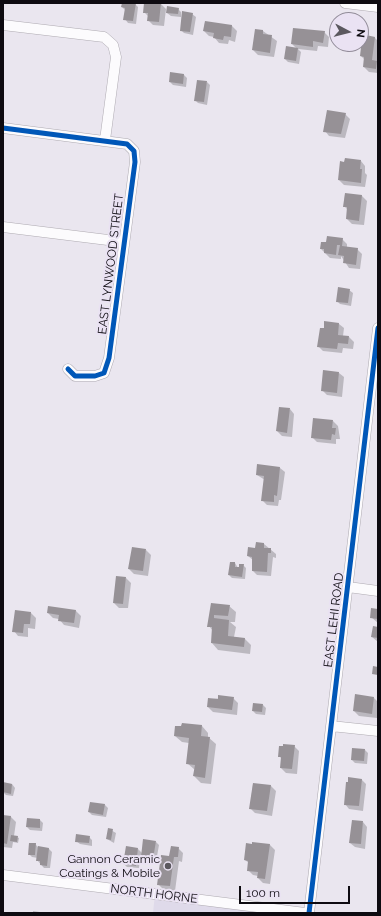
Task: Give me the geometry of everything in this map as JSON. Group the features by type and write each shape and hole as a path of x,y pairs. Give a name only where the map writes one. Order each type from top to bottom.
{"street":[{"path":"345,3 378,7"},
{"path":"3,25 104,37 113,45 116,57 105,140 3,128"},
{"name":"EAST LYNWOOD STREET","path":"68,369 75,376 96,376 104,373 109,358 135,162 134,151 127,144 105,140"},
{"path":"3,227 124,242"},
{"name":"EAST LEHI ROAD","path":"309,913 378,332"},
{"path":"348,587 378,591"},
{"path":"331,726 378,731"},
{"name":"NORTH HORNE","path":"3,876 305,913"},
{"path":"252,906 276,913"}],"shaded area":[{"path":"155,894 305,913 153,913"}],"building":[{"path":"122,3 136,3 133,21 123,20 125,8 121,7"},
{"path":"144,3 161,3 159,22 147,21 148,13 143,13"},
{"path":"167,6 179,8 178,14 166,13"},
{"path":"182,11 193,13 190,32 180,31"},
{"path":"205,21 232,25 231,37 224,36 223,40 213,38 214,33 203,31"},
{"path":"293,28 325,31 323,43 313,41 313,47 291,44"},
{"path":"255,29 263,30 263,34 272,35 270,53 252,50"},
{"path":"369,36 375,37 372,60 377,61 376,69 363,67 364,57 360,56 360,52 369,52"},
{"path":"286,46 298,48 296,61 284,59"},
{"path":"170,72 184,74 183,84 169,82"},
{"path":"197,80 207,81 204,102 194,101"},
{"path":"327,110 346,113 341,134 323,132"},
{"path":"345,158 361,160 361,183 338,180 340,161 344,162"},
{"path":"345,193 362,195 359,221 346,219 347,207 343,207"},
{"path":"327,236 343,238 342,246 358,248 356,265 343,263 344,256 338,255 340,245 337,245 336,255 324,253 324,249 320,249 321,242 326,242"},
{"path":"338,287 350,289 348,303 336,302"},
{"path":"324,321 339,323 338,335 349,336 348,344 338,343 337,349 317,347 320,328 324,328"},
{"path":"323,370 339,372 337,393 321,391"},
{"path":"279,407 290,408 287,433 276,431"},
{"path":"313,418 333,420 332,428 336,428 335,435 332,434 331,440 311,438"},
{"path":"257,464 280,467 277,496 274,495 274,502 261,501 264,476 256,475"},
{"path":"256,542 264,543 264,548 271,548 271,553 268,553 267,572 252,571 252,557 247,556 248,547 255,548"},
{"path":"132,547 146,549 143,571 128,569"},
{"path":"230,562 235,562 235,567 239,567 239,564 244,564 242,577 228,575"},
{"path":"116,576 126,577 123,604 113,603"},
{"path":"211,603 230,605 228,616 214,615 214,618 229,620 228,636 245,638 244,647 211,643 212,627 207,627"},
{"path":"48,606 76,610 74,623 58,621 59,615 47,613"},
{"path":"371,608 378,609 378,619 370,618"},
{"path":"15,610 31,612 30,624 24,624 23,633 12,632"},
{"path":"373,626 378,627 378,638 371,637"},
{"path":"373,666 378,667 378,675 372,674"},
{"path":"355,694 374,697 372,714 353,711"},
{"path":"218,695 234,697 232,710 207,707 208,698 218,699"},
{"path":"253,703 263,704 262,712 252,711"},
{"path":"182,723 202,725 201,736 210,737 205,778 193,776 195,765 186,764 189,738 174,736 175,726 181,726"},
{"path":"283,744 295,745 292,769 280,768 281,757 278,757 279,746 283,746"},
{"path":"352,748 365,749 364,761 351,760"},
{"path":"348,777 362,779 359,806 344,805 346,782 348,782"},
{"path":"3,782 12,784 11,794 3,792"},
{"path":"253,783 271,785 267,811 249,809"},
{"path":"90,802 105,804 103,815 88,812"},
{"path":"3,815 11,816 7,844 3,843"},
{"path":"27,818 40,819 40,828 26,827"},
{"path":"352,820 363,821 361,844 349,843"},
{"path":"108,828 113,829 111,840 106,839"},
{"path":"76,834 90,836 89,843 75,842"},
{"path":"11,835 18,836 17,842 10,841"},
{"path":"143,839 156,841 153,859 141,857"},
{"path":"252,842 270,844 265,879 257,878 258,872 247,871 248,861 244,860 246,843 252,844"},
{"path":"29,843 36,843 35,855 28,855"},
{"path":"38,846 49,848 47,866 40,865 40,861 36,861"},
{"path":"126,846 138,848 136,866 123,864"},
{"path":"171,846 179,847 178,857 174,857 170,886 157,885 161,855 169,856"}],"cycle path":[{"path":"3,128 127,144 134,151 135,162 109,358 104,373 95,376 75,376 68,369"},
{"path":"309,913 378,328"}],"place":[{"name":"Gannon Ceramic Coatings & Mobile","path":"168,866"}]}
